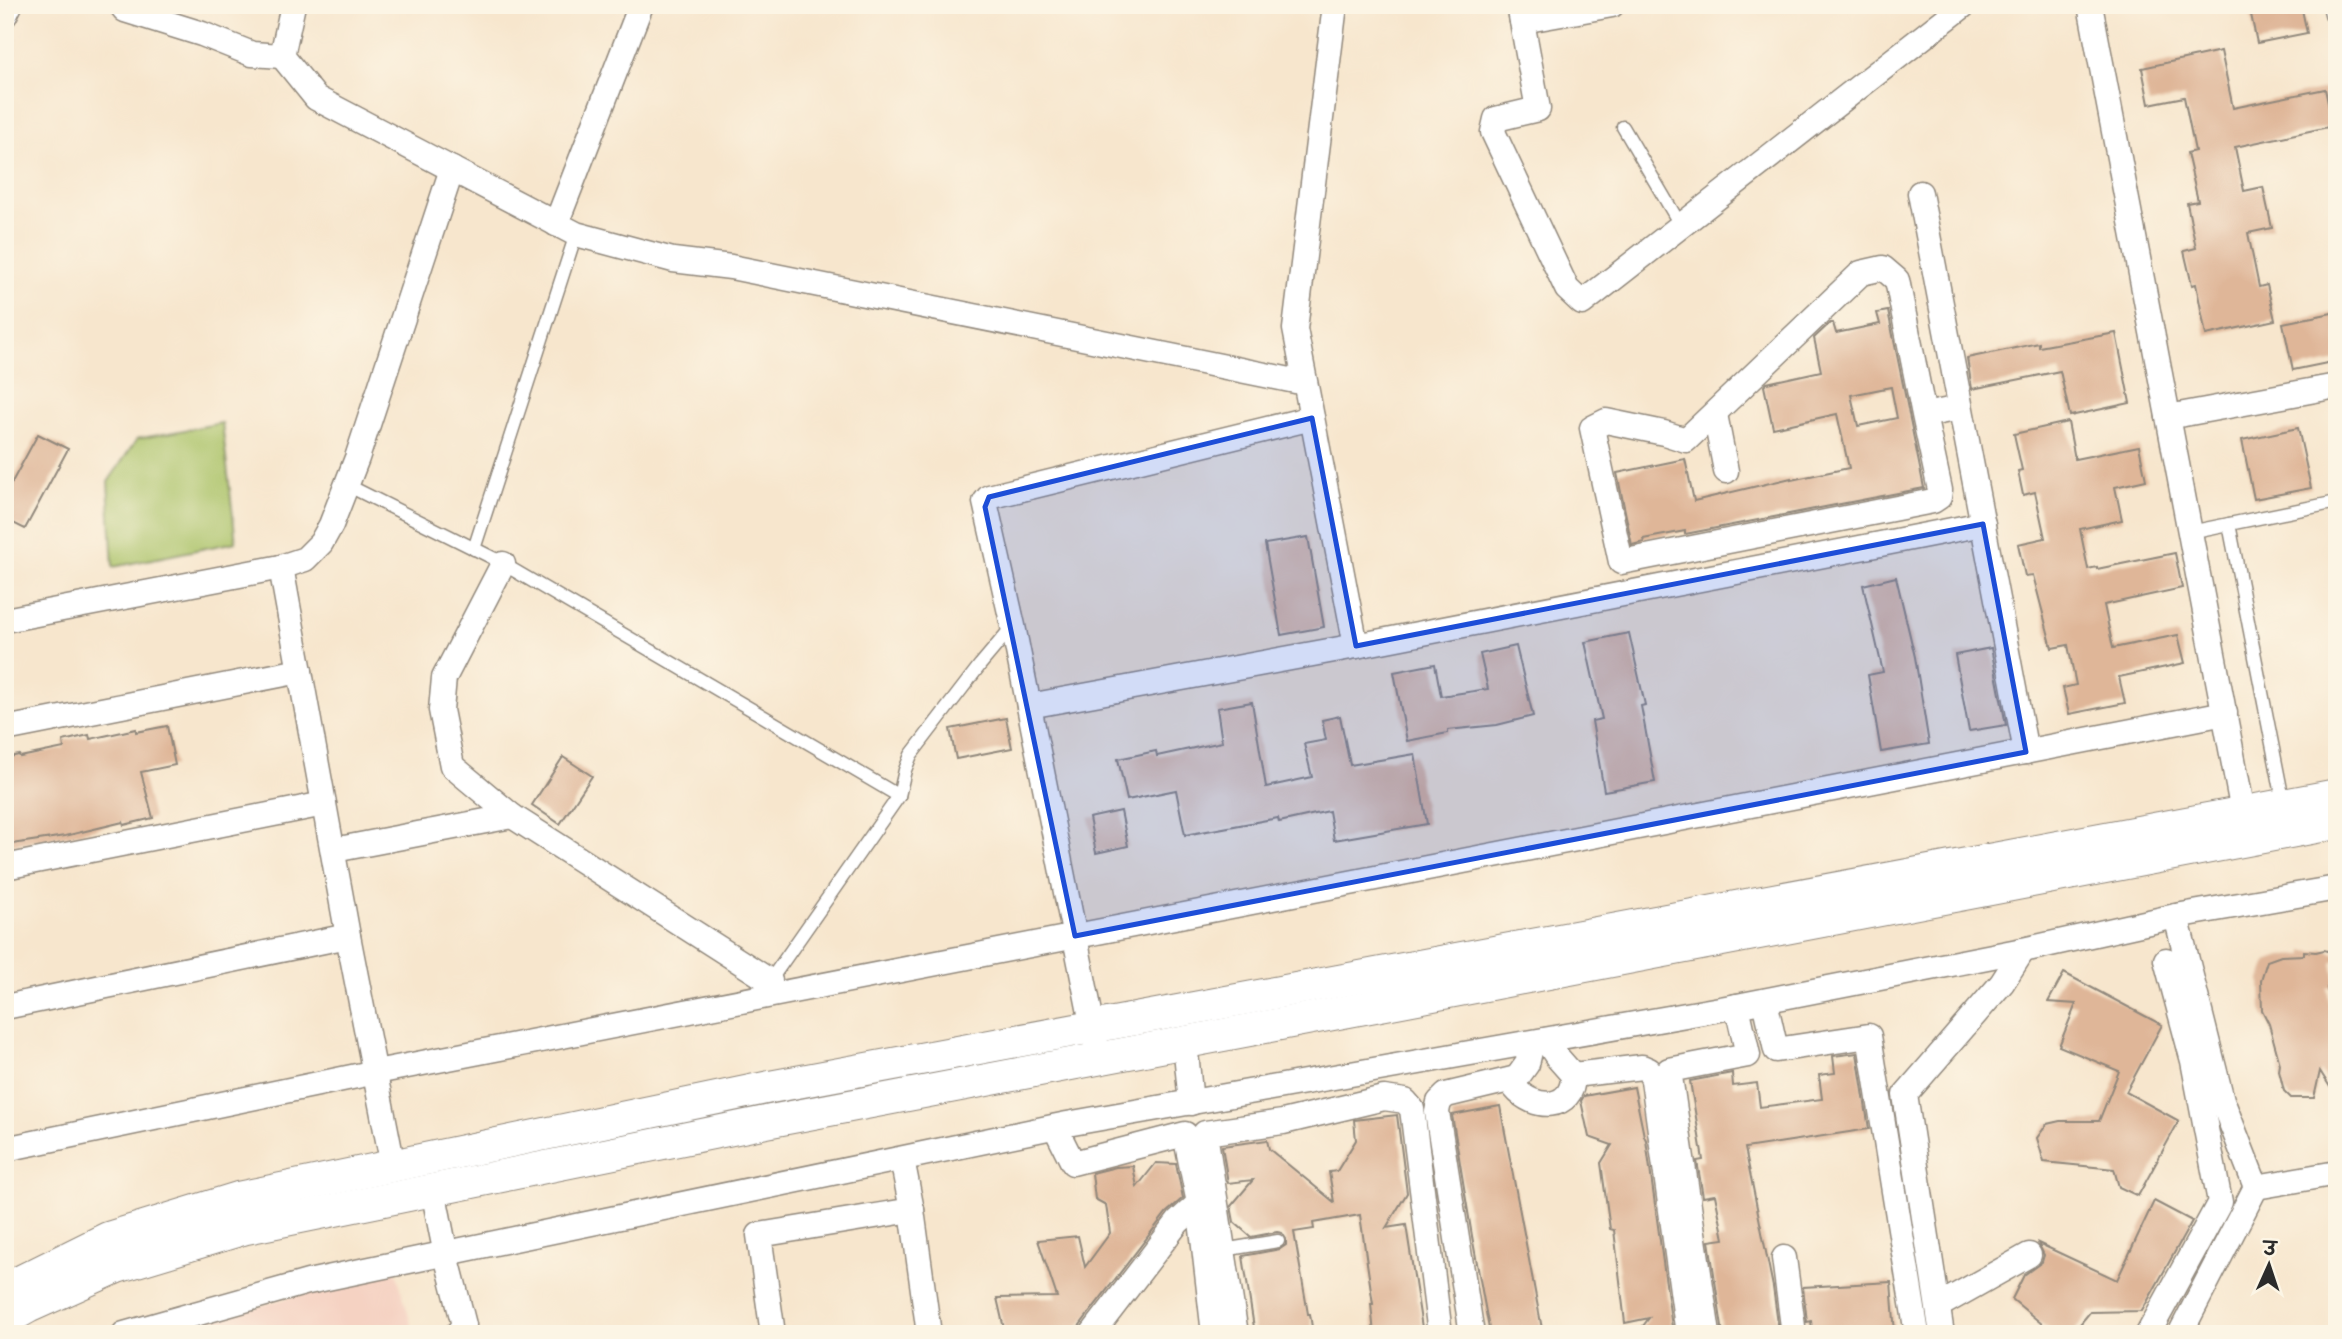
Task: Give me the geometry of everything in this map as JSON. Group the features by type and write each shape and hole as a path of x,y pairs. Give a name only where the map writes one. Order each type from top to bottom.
{"street":[{"path":"121,5 125,10 147,11 252,54 282,56 316,98 566,229 673,260 745,270 1305,383"},
{"path":"282,56 293,5"},
{"path":"566,229 641,5"},
{"path":"1335,5 1295,329 1356,646"},
{"path":"1612,5 1520,13 1538,109 1496,120 1493,132 1567,289 1582,303 1964,5"},
{"path":"2090,5 2243,812"},
{"path":"2335,5 2337,13"},
{"path":"5,620 281,567 305,558 321,543 347,485 452,169"},
{"path":"1920,193 2026,752"},
{"path":"1621,562 1933,501 1939,497 1940,490 1897,280 1883,268 1861,273 1686,440 1606,421 1592,428 1621,562 1628,593"},
{"path":"1918,383 1954,376"},
{"path":"2168,417 2337,386"},
{"path":"1924,415 1960,408"},
{"path":"1715,414 1726,471"},
{"path":"1098,1058 1013,626 985,502 989,497 1312,418"},
{"path":"1029,706 1356,646 1983,524"},
{"path":"503,564 444,678 441,710 452,766 512,816 764,989"},
{"path":"281,567 393,1166"},
{"path":"5,729 300,671"},
{"path":"5,1149 764,989 1075,936 2225,713"},
{"path":"5,1289 108,1238 239,1198 770,1087 2337,795"},
{"path":"5,867 324,804"},
{"path":"334,850 512,816"},
{"path":"5,1320 117,1267 246,1228 771,1121 2337,823"},
{"path":"124,1334 308,1282 1055,1127 1765,1001 2023,950 2176,916 2337,888"},
{"path":"2176,916 2222,1100 2256,1187 2180,1334"},
{"path":"5,1007 348,936"},
{"path":"1942,1334 1905,1095 2002,983 2023,950"},
{"path":"2148,1334 2220,1202 2193,1061 2166,960"},
{"path":"1765,1001 1776,1050"},
{"path":"1737,1006 1748,1055"},
{"path":"1708,1334 1669,1070 1869,1036 1917,1334"},
{"path":"1539,1041 1573,1075 1573,1086 1564,1098 1553,1104 1538,1104 1522,1097 1515,1087 1517,1078 1539,1041"},
{"path":"1185,1042 1191,1103"},
{"path":"1573,1075 1642,1067 1649,1070 1653,1080 1688,1334"},
{"path":"1472,1334 1437,1112 1439,1102 1446,1095 1517,1078"},
{"path":"1324,1079 1331,1111"},
{"path":"1275,1088 1283,1122"},
{"path":"1236,1334 1205,1133 1283,1122 1384,1098 1405,1101 1412,1109 1440,1334"},
{"path":"1055,1127 1073,1163 1185,1134 1199,1203 1214,1334"},
{"path":"902,1159 912,1210 929,1334"},
{"path":"2256,1187 2337,1172"},
{"path":"433,1190 464,1325 457,1334"},
{"path":"1092,1334 1178,1222 1199,1203"},
{"path":"773,1334 760,1236 912,1210"},
{"path":"1938,1307 2029,1255"},
{"path":"1784,1258 1794,1334"}],"lane":[{"path":"1623,127 1681,226"},
{"path":"474,549 566,229"},
{"path":"347,485 503,564 899,796"},
{"path":"2190,531 2337,502"},
{"path":"2229,524 2284,805"},
{"path":"764,989 899,796 911,755 1013,626"},
{"path":"1223,1250 1278,1241"}],"highlighted area":[{"path":"1312,418 1356,646 1983,524 2026,752 1075,936 985,507 989,497"}],"shaded area":[{"path":"395,1268 414,1334 160,1334"}],"green space":[{"path":"222,423 236,542 113,567 108,482 137,439"}],"building":[{"path":"2249,5 2301,5 2307,33 2257,43"},
{"path":"2221,51 2233,108 2325,89 2333,126 2235,147 2244,191 2263,187 2272,228 2248,233 2259,287 2267,285 2275,320 2206,335 2196,284 2192,285 2184,251 2196,248 2187,203 2198,201 2187,153 2195,151 2184,97 2149,104 2142,68"},
{"path":"1888,311 1924,488 1685,534 1685,531 1643,539 1644,542 1632,545 1617,473 1685,459 1694,501 1791,478 1849,468 1837,414 1773,428 1764,386 1767,383 1821,371 1814,338 1830,323 1833,323 1836,333 1880,324 1877,313","holes":["1891,387 1897,418 1858,426 1851,395"]},
{"path":"2337,312 2337,361 2293,370 2283,323"},
{"path":"2116,333 2130,403 2070,416 2060,371 1972,389 1967,358 2039,343 2039,347"},
{"path":"2068,422 2075,459 2139,446 2146,480 2115,487 2122,520 2080,529 2088,569 2175,553 2182,588 2104,605 2113,648 2178,635 2185,663 2119,677 2125,703 2069,714 2063,688 2076,685 2068,645 2052,648 2033,575 2025,576 2018,544 2045,538 2035,492 2023,495 2018,471 2022,470 2014,434"},
{"path":"2298,428 2311,488 2254,499 2242,440"},
{"path":"38,434 68,449 25,529 5,519 5,495"},
{"path":"1308,537 1324,627 1281,635 1265,544"},
{"path":"1896,577 1915,657 1929,744 1881,752 1868,675 1883,672 1863,585"},
{"path":"1629,633 1645,705 1641,706 1655,782 1604,791 1592,721 1602,719 1585,642"},
{"path":"1516,646 1533,716 1497,725 1448,730 1448,733 1407,741 1394,672 1435,664 1441,696 1488,689 1480,654"},
{"path":"1991,648 2006,725 1969,731 1955,655"},
{"path":"1252,702 1266,787 1312,777 1304,744 1326,740 1322,720 1340,716 1350,765 1415,754 1427,824 1334,840 1329,811 1279,822 1278,818 1185,835 1176,790 1127,800 1118,759 1156,751 1157,756 1222,742 1217,708"},
{"path":"1006,718 1012,748 956,759 950,729"},
{"path":"167,726 175,765 141,772 153,818 5,845 5,758 64,748 63,741 89,735 90,739 136,729 136,732"},
{"path":"563,757 592,776 560,824 532,805"},
{"path":"1121,811 1128,846 1096,853 1089,818"},
{"path":"2324,950 2337,954 2337,959 2332,963 2336,985 2327,988 2337,1044 2337,1098 2320,1071 2314,1098 2291,1098 2284,1091 2280,1064 2269,1024 2262,1010 2261,980 2267,961 2281,956 2304,955 2304,951"},
{"path":"2064,973 2162,1025 2126,1092 2179,1121 2138,1196 2119,1187 2114,1169 2044,1162 2037,1138 2047,1124 2060,1121 2099,1121 2119,1071 2059,1046 2076,1004 2048,1002"},
{"path":"1857,1053 1869,1129 1745,1148 1773,1287 1779,1331 1768,1334 1723,1334 1709,1241 1724,1239 1715,1195 1703,1197 1697,1161 1703,1160 1690,1081 1732,1073 1733,1086 1757,1083 1760,1107 1822,1099 1819,1075 1835,1073 1833,1056"},
{"path":"1634,1087 1646,1140 1673,1334 1637,1334 1649,1318 1625,1323 1614,1230 1610,1229 1601,1163 1612,1145 1589,1137 1581,1101 1584,1096"},
{"path":"1500,1106 1543,1334 1490,1334 1452,1115"},
{"path":"1397,1115 1407,1193 1386,1228 1406,1225 1423,1334 1374,1334 1373,1304 1360,1215 1313,1223 1314,1229 1294,1232 1313,1334 1255,1334 1243,1256 1280,1249 1286,1245 1286,1239 1282,1233 1277,1232 1251,1237 1234,1222 1231,1206 1253,1180 1228,1183 1222,1146 1267,1140 1269,1149 1334,1202 1329,1172 1337,1171 1356,1140 1354,1120"},
{"path":"1156,1163 1176,1164 1183,1198 1166,1213 1080,1325 1077,1334 1005,1333 997,1298 1057,1297 1038,1240 1078,1236 1085,1267 1110,1233 1106,1205 1095,1199 1092,1173 1133,1166 1137,1187"},
{"path":"2154,1201 2192,1221 2142,1311 2090,1312 2072,1334 2054,1334 2012,1299 2024,1275 2042,1262 2044,1255 2038,1243 2117,1280"},
{"path":"1891,1282 1895,1334 1830,1334 1828,1329 1812,1328 1811,1321 1807,1322 1803,1287"}]}
